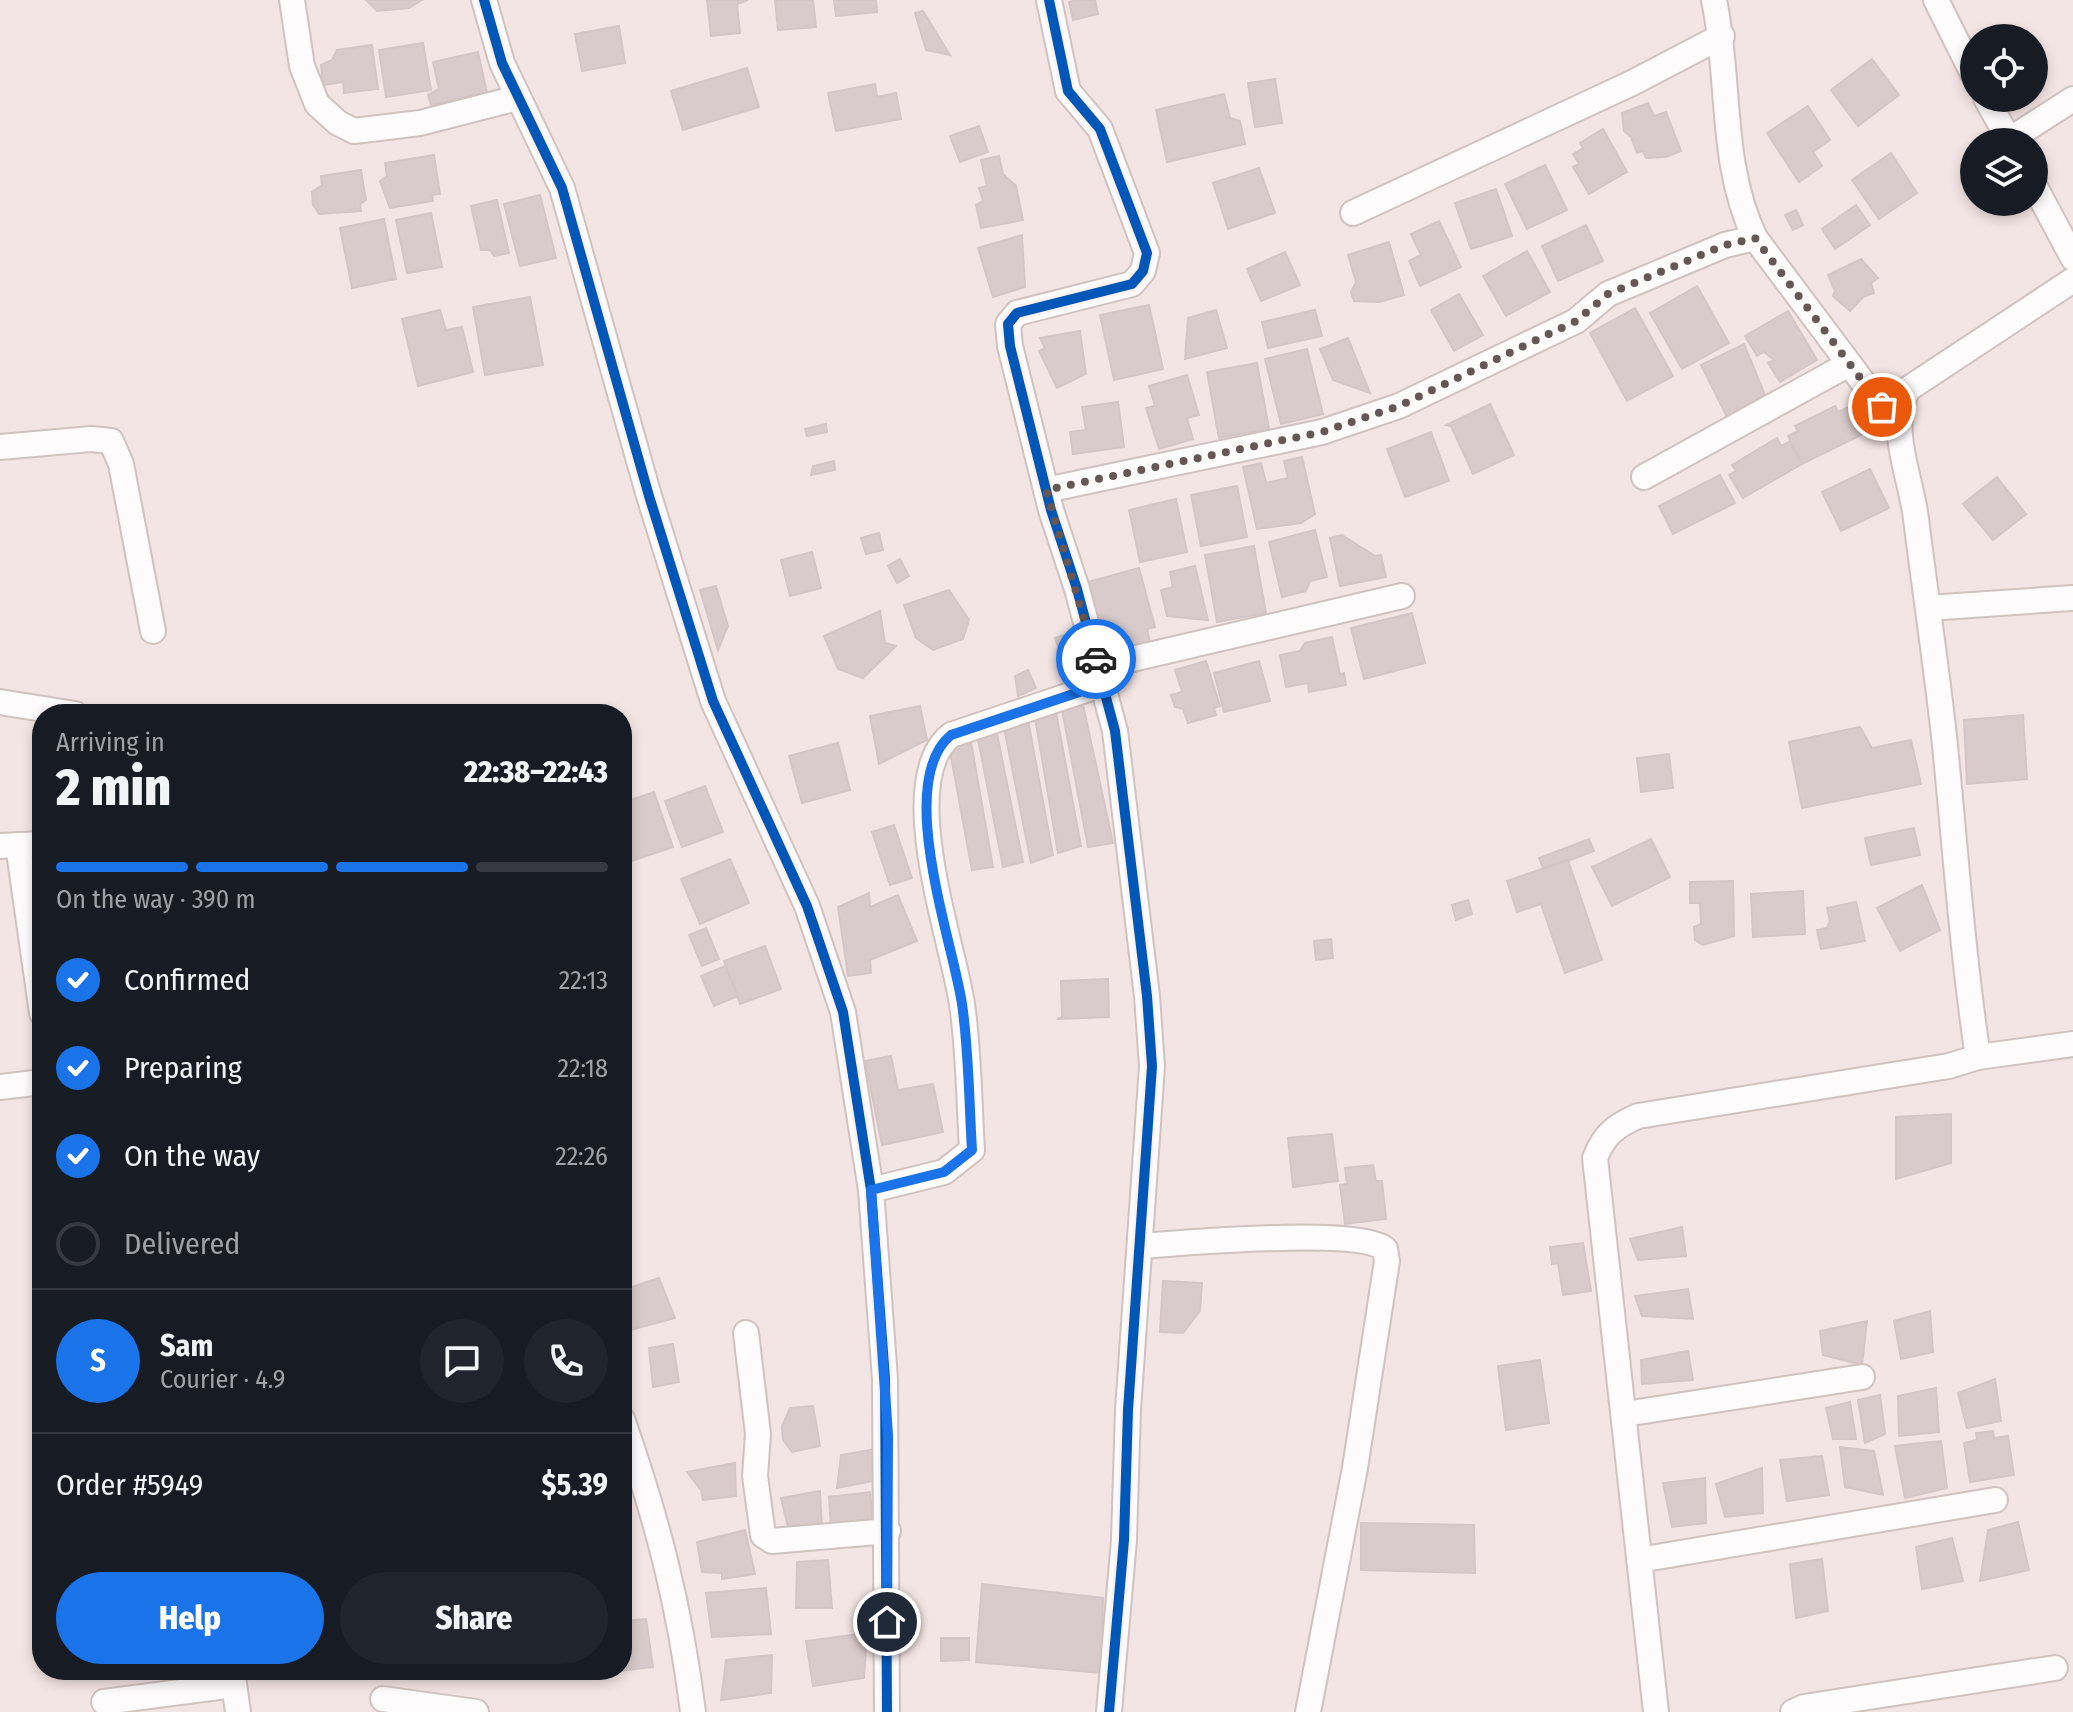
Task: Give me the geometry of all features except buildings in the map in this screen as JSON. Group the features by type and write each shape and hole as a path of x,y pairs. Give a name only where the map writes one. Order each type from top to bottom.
{"street":[{"path":"292,0 302,66 317,104 338,123 354,131 420,123 517,98"},
{"path":"484,0 502,63 562,188 649,496 713,701 807,906 832,972 843,1012 871,1190 886,1393 887,1712"},
{"path":"1049,0 1068,91 1100,129 1147,253 1143,271 1132,284 1017,313 1008,324 1010,346 1046,490 1115,731 1128,811 1148,1010 1152,1066 1109,1712"},
{"path":"1714,0 1722,36 1733,182 1755,238 1898,429"},
{"path":"1936,0 1960,48"},
{"path":"1353,213 1632,83 1722,36"},
{"path":"2029,128 2073,99"},
{"path":"2048,211 2073,258"},
{"path":"1046,490 1322,432 1399,406 1576,321 1608,294 1725,245 1755,238"},
{"path":"1978,1057 1958,908 1928,608 1914,504 1898,429 1898,407 1908,389 2073,280"},
{"path":"1644,477 1849,364"},
{"path":"0,447 91,439 111,441 121,464 153,631"},
{"path":"871,1190 944,1172 972,1150 962,1005 927,845 928,791 939,744 951,735 1101,676 1402,596"},
{"path":"1928,608 2073,598"},
{"path":"0,702 32,707"},
{"path":"20,845 32,937"},
{"path":"1656,1712 1595,1158 1602,1138 1619,1124 1638,1116 1949,1066 1978,1057 2073,1044"},
{"path":"0,1087 32,1083"},
{"path":"1141,1246 1259,1239 1344,1240 1376,1242 1385,1249 1387,1261 1355,1468 1308,1712"},
{"path":"746,1333 758,1434 755,1476 763,1535 772,1541 888,1531"},
{"path":"1625,1414 1862,1377"},
{"path":"633,1481 653,1504 685,1647 693,1712"},
{"path":"1639,1560 1995,1500"},
{"path":"1793,1712 2055,1668"},
{"path":"104,1702 222,1680"},
{"path":"233,1680 238,1712"},
{"path":"383,1699 476,1712"}],"cycle path":[{"path":"484,0 502,63 562,188 649,496 713,701 807,906 843,1012 871,1190 885,1379 887,1712"},
{"path":"1049,0 1068,91 1100,129 1147,253 1143,271 1132,284 1017,313 1008,324 1010,346 1051,510 1077,589 1115,731 1147,996 1152,1066 1128,1410 1124,1540 1109,1712"}],"way so far":[{"path":"1096,659 1046,490 1228,449 1322,432 1399,406 1576,321 1608,294 1725,245 1755,238 1882,407"}],"route":[{"path":"887,1622 888,1435 871,1190 944,1172 960,1163 972,1150 962,1005 927,845 928,791 934,762 939,744 951,735 1103,684 1096,659"}]}
